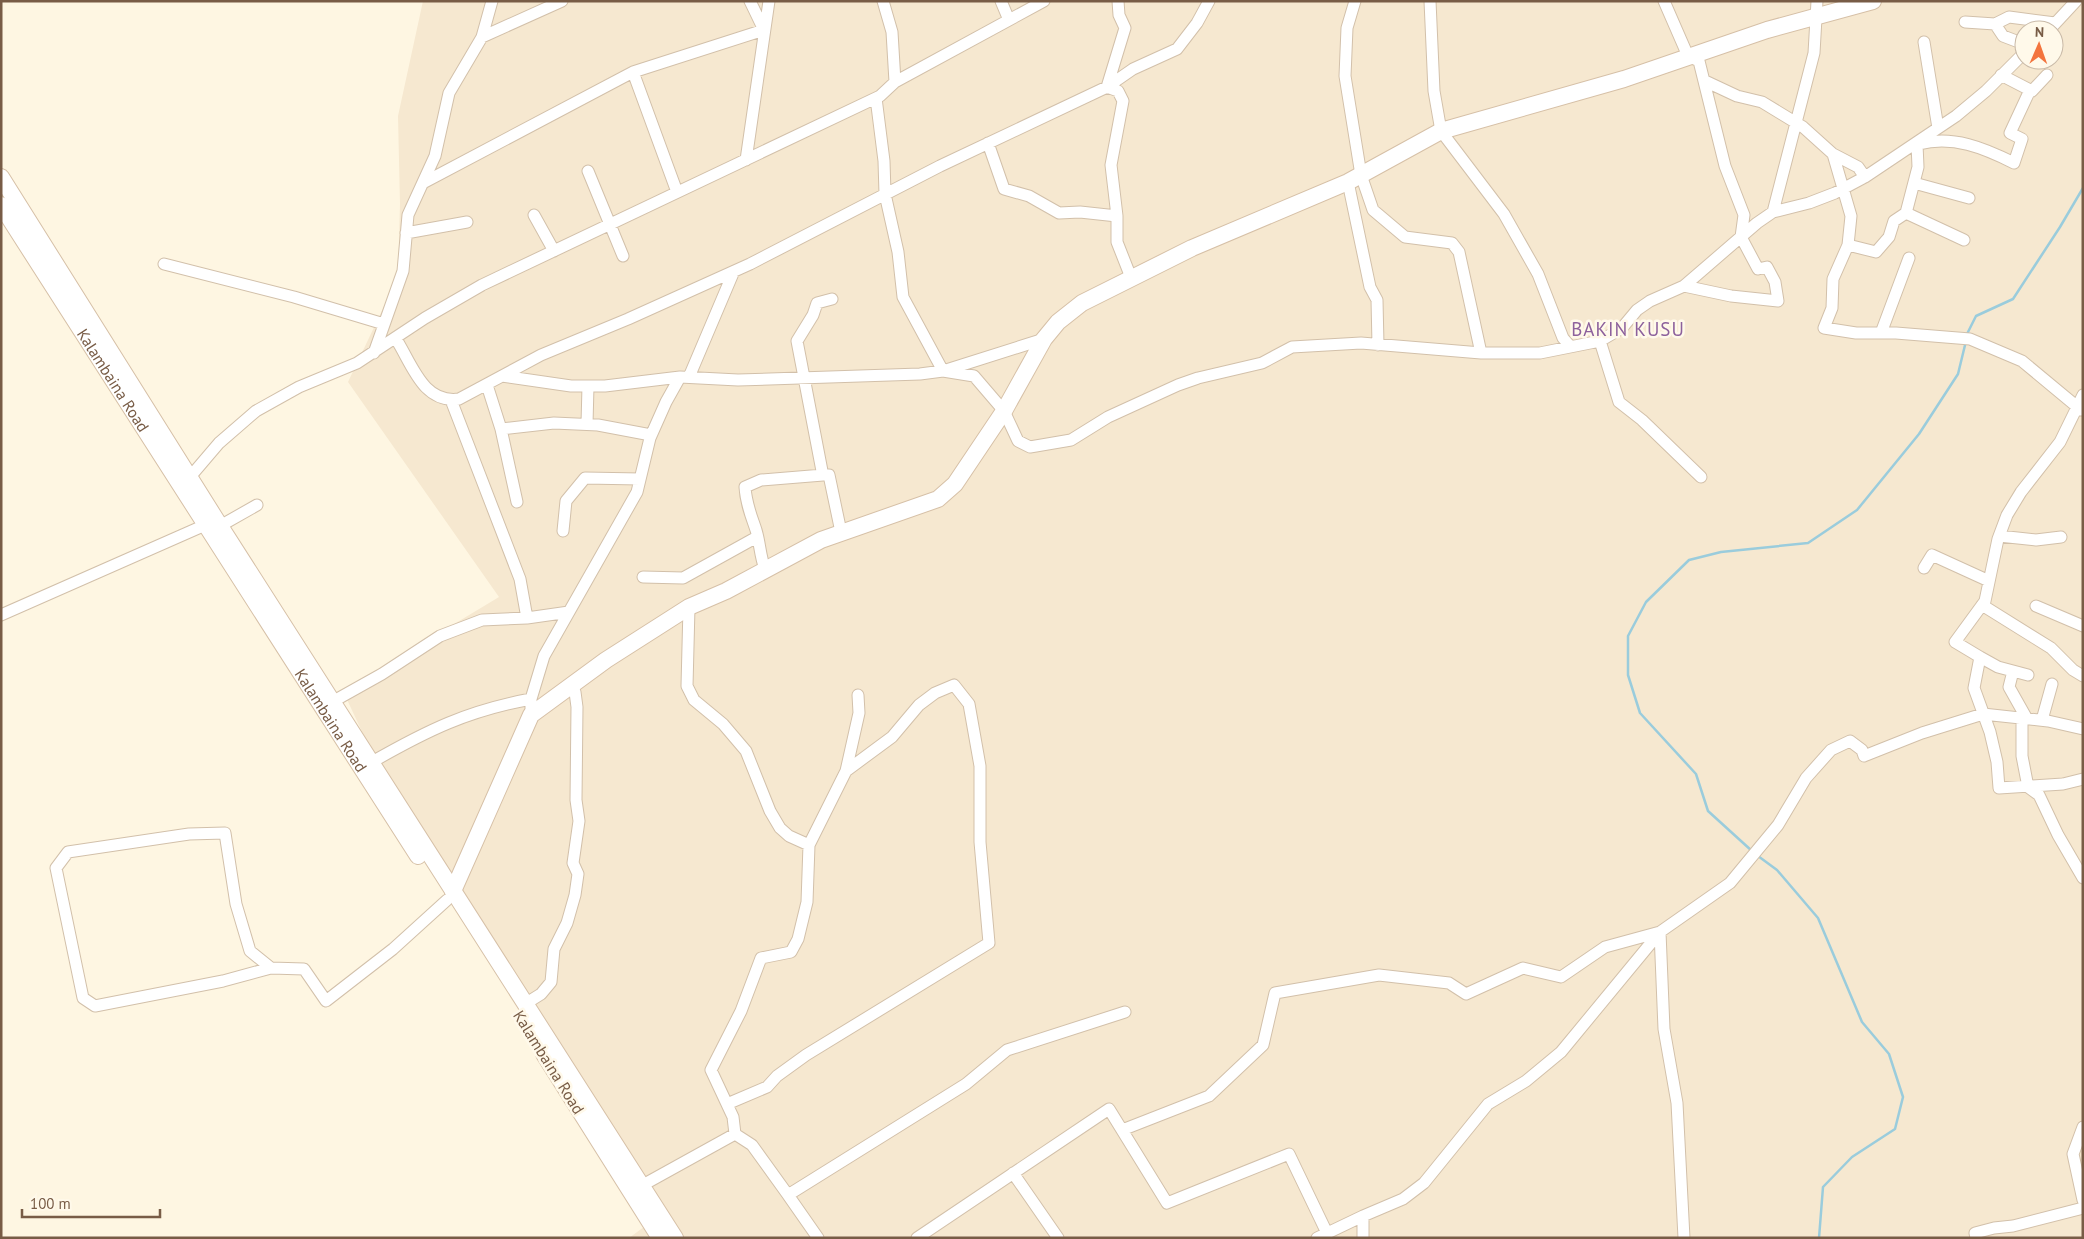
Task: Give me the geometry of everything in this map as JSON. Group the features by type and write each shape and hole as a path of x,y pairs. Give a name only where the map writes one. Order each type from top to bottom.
{"main road":[{"path":"450,896 531,707 569,686 651,630 689,607 821,540 938,500 955,484 1004,411 1044,339 1058,322 1082,303 1114,286 1132,280 1192,248 1354,178 1441,131 1624,79 1817,9 1874,1"},
{"path":"1,178 190,477 214,524 372,762 450,896 526,1004 674,1238"},
{"name":"Kalambaina Road","path":"1,205 214,524 450,896 660,1238"}],"street":[{"path":"374,353 403,271 408,215 435,156 449,93 482,38 492,1"},
{"path":"482,38 562,1"},
{"path":"750,1 764,30"},
{"path":"746,160 769,1"},
{"path":"883,1 892,32 895,82"},
{"path":"1001,1 1009,20"},
{"path":"190,477 219,443 256,411 277,398 343,371 396,339 425,318 482,285 876,98 895,82 1044,1"},
{"path":"1107,87 1125,28 1119,15 1118,1"},
{"path":"396,339 427,392 451,400 458,399 540,356 734,271 988,142 1107,87 1133,69 1177,49 1197,23 1209,1"},
{"path":"1355,1 1347,28 1345,76 1354,178 1370,287 1377,300 1378,345"},
{"path":"1430,1 1434,91 1441,131 1504,214 1538,274 1563,338 1570,346"},
{"path":"1664,1 1688,56 1699,61 1725,166 1744,216 1741,237 1758,269 1767,267 1774,282 1778,301 1731,296 1684,286"},
{"path":"2058,20 2076,1"},
{"path":"1773,212 1794,122 1814,53 1817,9"},
{"path":"1965,22 1995,24 2009,17 2022,20"},
{"path":"1995,24 2003,36 2014,40"},
{"path":"423,183 633,72 764,30"},
{"path":"1924,42 1938,128"},
{"path":"943,371 974,376 1004,411 1018,441 1030,447 1071,440 1108,417 1178,385 1198,378 1262,363 1292,347 1361,343 1480,353 1540,352 1600,341 1622,328 1636,310 1650,301 1684,286 1773,212 1809,203 1842,190 1914,145 1966,108 2014,63"},
{"path":"633,72 677,192"},
{"path":"1914,145 1931,140 1963,142 2014,163 2022,139 2010,133 2030,90 2032,91 2047,74"},
{"path":"2001,75 2030,90"},
{"path":"1704,81 1737,96 1762,102 1779,115 1794,122 1833,154 1858,167 1864,177"},
{"path":"1107,87 1118,91 1123,101 1111,165 1117,216 1117,242 1132,280"},
{"path":"876,98 885,194 898,252 903,297 943,371"},
{"path":"988,142 1004,189 1029,196 1058,213 1080,212 1117,216"},
{"path":"1848,245 1876,252 1890,237 1894,220 1906,213 1918,167 1914,145"},
{"path":"1833,154 1842,190 1852,216 1848,245 1832,279 1832,308 1824,328 1856,333 1970,339 2022,361 2080,410"},
{"path":"588,170 622,256"},
{"path":"1354,178 1373,210 1395,230 1405,237 1452,243 1459,252 1480,353"},
{"path":"1914,183 1969,198"},
{"path":"1906,213 1964,240"},
{"path":"534,215 554,251"},
{"path":"406,233 467,222"},
{"path":"1881,334 1909,258"},
{"path":"164,264 294,297 384,324"},
{"path":"372,762 428,730 492,706 531,707 544,656 637,492 651,435 684,377 734,271"},
{"path":"823,476 797,341 813,315 816,303 832,299"},
{"path":"502,376 571,386 588,386 684,377 738,380 920,374 943,371 1044,339"},
{"path":"1600,341 1620,402 1642,420 1701,477"},
{"path":"487,385 500,429 517,502"},
{"path":"587,424 588,386"},
{"path":"2028,674 1998,667 1955,642 1985,601 1999,536 2007,514 2060,442 2080,410 2083,395"},
{"path":"451,400 520,579 527,618"},
{"path":"500,429 554,423 587,424 651,435"},
{"path":"765,569 746,502 745,487 761,480 829,475 841,532"},
{"path":"563,531 566,501 585,478 640,479"},
{"path":"1,615 257,505"},
{"path":"1999,536 2036,540 2061,537"},
{"path":"644,577 683,578 757,537"},
{"path":"1924,568 1932,555 1989,581"},
{"path":"1982,605 2051,648 2073,670 2083,676"},
{"path":"2036,606 2083,626"},
{"path":"689,607 687,686 694,700 723,724 746,751 770,811 780,828 789,836 809,845"},
{"path":"332,702 382,674 440,636 482,620 527,618 569,612"},
{"path":"1980,656 1974,688 1997,762 1999,788 2063,784 2083,779"},
{"path":"2014,671 2008,687 2024,719 2022,756 2028,786 2039,795 2058,835 2083,878"},
{"path":"2042,720 2052,684"},
{"path":"727,1104 767,1087 777,1076 806,1055 989,943 980,842 980,766 969,704 954,685 935,693 924,701 892,737 846,770"},
{"path":"526,1004 541,994 551,982 554,949 567,923 575,895 578,874 573,863 578,821 576,800 577,706 575,692 569,686"},
{"path":"818,1238 752,1146 735,1134 733,1117 711,1070 741,1011 761,958 791,952 798,939 807,902 809,845 846,770 859,713 858,695"},
{"path":"916,1238 1109,1109 1167,1203 1289,1154 1322,1235 1403,1199 1424,1183 1488,1104 1526,1082 1561,1052 1660,932 1730,883 1778,825 1806,778 1831,750 1850,741 1862,750 1864,756 1922,733 1983,714 2042,720 2083,728"},
{"path":"271,968 250,952 236,904 224,833 189,834 68,852 56,868 83,998 95,1006 222,981 271,968 304,969 326,1001 393,949 450,896"},
{"path":"1122,1130 1209,1096 1263,1045 1275,993 1379,975 1449,983 1466,994 1523,968 1561,977 1605,947 1660,932"},
{"path":"1660,932 1664,1029 1677,1103 1684,1238"},
{"path":"788,1195 966,1084 1007,1050 1126,1012"},
{"path":"2083,1127 2073,1154 2083,1200"},
{"path":"642,1186 735,1134"},
{"path":"1013,1173 1058,1238"},
{"path":"1976,1238 1975,1233 2013,1226 2083,1208"},
{"path":"1363,1216 1363,1238"},
{"path":"934,1227 939,1238"}],"shaded area":[{"path":"423,1 2083,1 2083,1238 680,1238 379,768 343,691 499,597 348,382 398,277 400,204 398,116"},
{"path":"652,1221 663,1238 629,1238"}],"waterway":[{"path":"1966,336 1976,316 2013,299 2083,188"},
{"path":"1752,851 1708,811 1696,774 1640,713 1628,675 1628,636 1646,602 1689,560 1721,552 1808,543 1857,510 1919,434 1958,374 1966,341"},
{"path":"1758,856 1777,870 1818,918 1862,1022 1889,1054 1903,1097 1895,1129 1852,1157 1823,1187 1819,1238"}],"district":[{"name":"BAKIN KUSU","path":"1628,329"}]}
